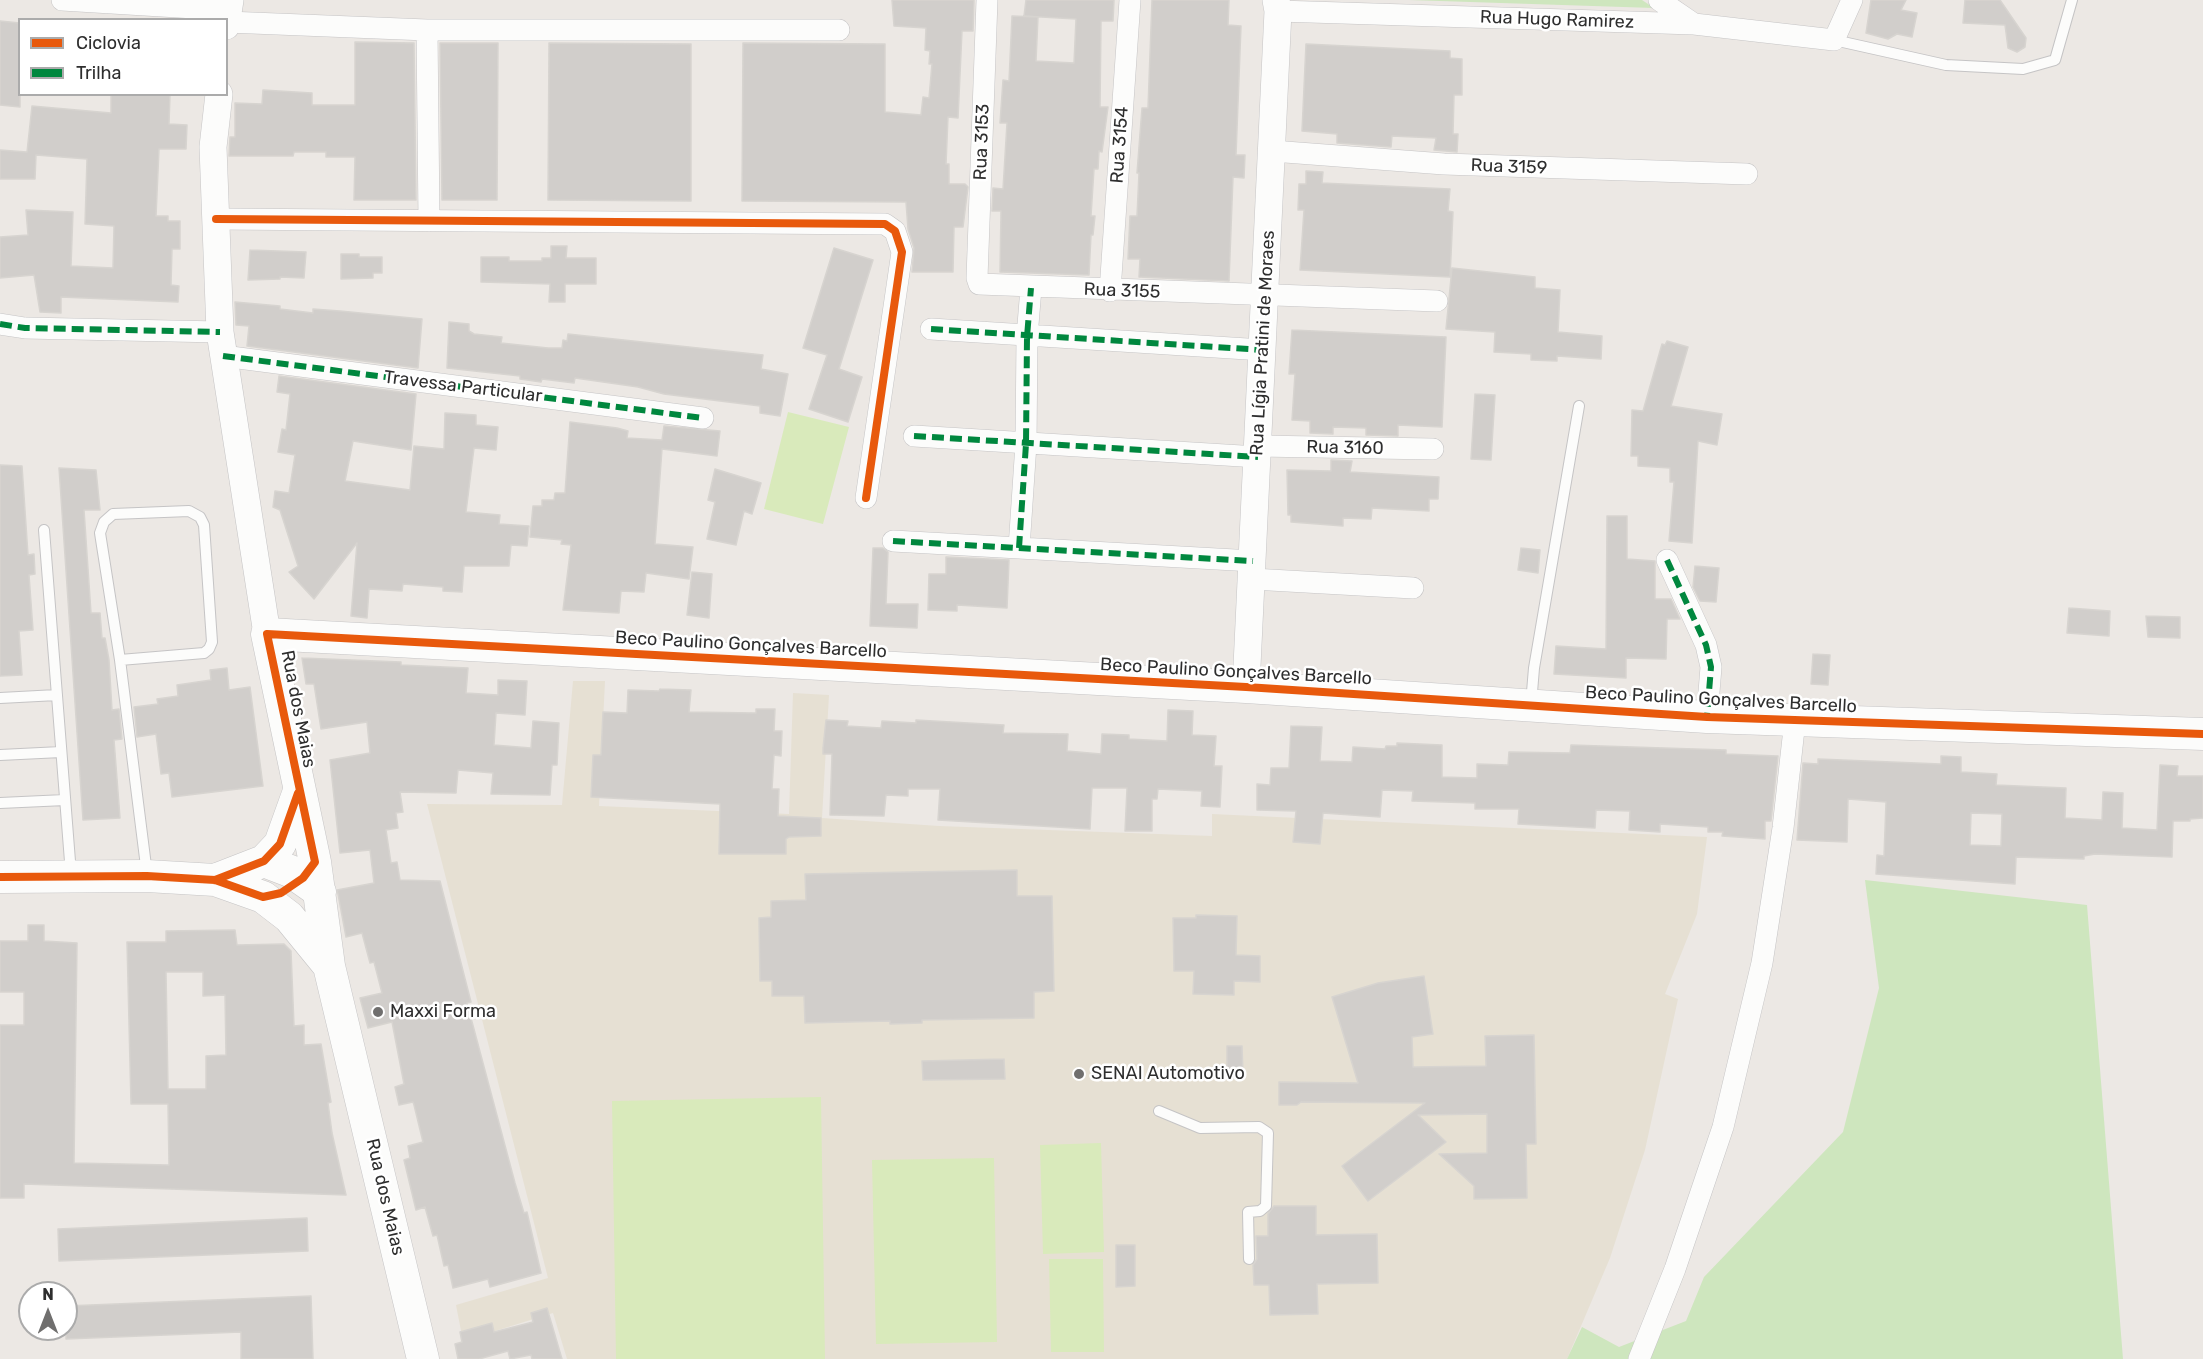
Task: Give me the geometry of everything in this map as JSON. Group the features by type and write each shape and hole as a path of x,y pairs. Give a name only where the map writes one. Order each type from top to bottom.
{"main road":[{"name":"Beco Paulino Gonçalves Barcello","path":"267,634 1246,687 1707,717 2203,734"},
{"name":"Rua dos Maias","path":"267,634 299,790 312,877 329,966 423,1359"},
{"name":"Rua dos Maias","path":"264,861 280,844 299,790"},
{"path":"0,877 147,876 215,880 264,861 312,877"},
{"path":"263,897 281,893 312,877"},
{"name":"Rua dos Maias","path":"215,880 263,897 289,917 329,966"}],"street":[{"path":"62,0 428,30 839,30"},
{"name":"Rua 3153","path":"979,284 977,278 987,0"},
{"name":"Rua 3154","path":"1110,291 1131,0"},
{"path":"1659,0 1694,24"},
{"path":"1834,40 1852,0"},
{"name":"Rua Hugo Ramirez","path":"1277,5 1694,24 1834,40"},
{"name":"Rua Lígia Pratini de Moraes","path":"1246,687 1277,5"},
{"path":"428,30 429,221"},
{"name":"Rua dos Maias","path":"219,96 213,147 222,344 267,634"},
{"name":"Rua 3159","path":"1272,151 1444,164 1746,174"},
{"path":"216,219 885,224 895,231 902,252 866,498"},
{"name":"Rua 3155","path":"979,284 1110,291 1437,301"},
{"path":"1019,548 1026,444 1030,288"},
{"name":"Travessa Particular","path":"0,324 222,344 703,418"},
{"path":"931,329 1027,337 1263,350"},
{"name":"Rua 3160","path":"914,436 1026,444 1258,451 1433,449"},
{"path":"893,541 1019,548 1413,588"},
{"path":"1667,560 1706,645 1711,667 1707,717"},
{"path":"1639,1359 1675,1269 1723,1127 1762,963 1783,828 1795,720"}],"lane":[{"path":"1834,40 1946,65 2023,69 2055,60 2072,0"},
{"path":"1531,704 1534,668 1579,406"},
{"path":"120,660 204,653 209,649 212,642 204,525 200,517 189,511 113,514 104,522 100,533 120,660 147,876"},
{"path":"44,530 71,877"},
{"path":"0,698 57,694"},
{"path":"0,755 61,752"},
{"path":"0,803 65,800"},
{"path":"1159,1111 1200,1128 1259,1127 1268,1133 1266,1206 1260,1211 1248,1212 1249,1260"}],"shaded area":[{"name":"SENAI Automotivo","path":"573,681 605,681 599,806 789,814 793,693 829,695 822,818 939,826 1212,836 1212,814 1707,837 1697,914 1665,994 1678,999 1645,1150 1610,1258 1567,1359 567,1359 553,1313 463,1341 456,1305 548,1278 427,804 562,805"}],"green space":[{"path":"1409,0 1642,0 1654,8"},
{"path":"788,412 849,427 823,524 764,509"},
{"path":"1865,880 2087,905 2123,1359 1567,1359 1582,1327 1619,1347 1686,1321 1704,1277 1843,1132 1879,988"},
{"path":"821,1097 825,1359 616,1359 612,1101"},
{"path":"1101,1143 1104,1252 1043,1254 1040,1145"},
{"path":"994,1158 997,1342 876,1344 872,1160"},
{"path":"1049,1259 1103,1259 1104,1352 1051,1352"}],"building":[{"path":"892,0 974,0 973,31 962,31 958,118 948,117 946,164 949,164 949,184 965,184 968,187 963,227 954,227 953,272 912,272 914,248 908,229 906,202 742,201 743,43 885,44 885,112 921,115 923,97 929,98 932,64 929,64 930,51 925,50 926,28 894,26"},
{"path":"1026,0 1114,0 1113,21 1101,21 1100,107 1108,107 1102,152 1099,151 1098,169 1094,169 1091,216 1095,216 1093,235 1091,235 1089,275 1000,272 1001,211 992,211 993,188 1003,189 1007,123 1000,123 1003,80 1009,81 1012,16 1038,17 1036,61 1074,63 1076,19 1024,16"},
{"path":"1152,0 1229,0 1228,25 1241,26 1236,155 1245,155 1244,178 1233,177 1229,281 1139,277 1140,259 1128,259 1130,216 1137,216 1139,173 1137,173 1142,108 1148,108"},
{"path":"1871,0 1906,0 1901,10 1917,13 1912,37 1897,34 1888,39 1866,33"},
{"path":"1965,0 2000,0 2026,38 2025,47 2017,52 2008,48 2005,25 1963,23"},
{"path":"0,21 18,23 20,107 0,105"},
{"path":"355,42 414,43 416,200 354,200 355,157 326,157 326,152 294,152 293,156 229,156 230,137 235,137 235,103 262,104 263,90 312,93 312,105 355,105"},
{"path":"440,43 498,43 497,200 442,200"},
{"path":"549,43 691,44 691,201 548,200"},
{"path":"1306,44 1450,51 1450,58 1462,59 1462,95 1454,95 1453,134 1458,134 1457,152 1434,150 1436,138 1392,136 1391,147 1337,143 1337,134 1302,131"},
{"path":"111,96 170,96 169,124 187,125 186,149 159,149 156,216 168,216 168,221 180,221 180,249 172,249 171,285 179,286 178,302 61,297 61,313 40,312 34,275 0,278 0,237 28,235 26,210 73,212 71,266 113,268 114,226 85,224 87,159 36,155 35,179 0,179 0,150 27,152 32,106 111,113"},
{"path":"1306,171 1323,172 1322,183 1450,189 1448,211 1453,212 1450,277 1300,270 1304,210 1298,210 1299,184 1306,184"},
{"path":"551,246 567,246 566,258 596,258 596,284 565,284 565,302 549,302 550,284 481,282 481,257 509,257 509,261 542,261 542,258 551,258"},
{"path":"834,248 873,260 839,369 862,377 848,422 809,409 827,355 803,348"},
{"path":"250,250 306,252 304,278 280,277 280,279 248,280"},
{"path":"341,254 382,257 382,273 373,273 373,278 341,279"},
{"path":"1452,268 1535,277 1535,288 1560,290 1558,332 1602,336 1601,359 1557,356 1557,361 1531,360 1531,354 1494,352 1495,332 1446,329"},
{"path":"235,302 280,306 280,309 313,313 313,309 422,319 418,368 247,346 249,326 236,325"},
{"path":"449,322 469,324 469,331 474,334 502,337 501,343 548,348 562,348 563,340 567,341 568,334 763,355 761,369 788,374 780,416 760,413 760,406 664,394 638,387 575,378 574,383 542,379 541,382 520,379 520,376 447,368"},
{"path":"1292,330 1446,337 1442,427 1398,425 1398,436 1366,435 1366,428 1333,427 1333,434 1310,433 1310,421 1292,420 1295,374 1289,374"},
{"path":"1667,341 1688,347 1671,406 1722,414 1717,445 1698,441 1692,543 1669,541 1674,482 1670,482 1670,468 1638,466 1638,456 1631,456 1632,410 1643,411 1662,344 1665,345"},
{"path":"279,376 416,394 411,450 353,441 345,481 410,490 414,446 444,449 445,413 476,415 476,425 498,427 496,450 474,448 466,512 500,515 499,524 529,526 527,546 511,545 509,566 464,566 462,592 443,591 443,587 403,584 402,591 369,589 367,618 351,616 357,543 314,599 289,572 298,566 280,510 273,507 275,491 289,493 295,455 278,452 282,429 286,430 290,394 277,392"},
{"path":"1475,394 1495,395 1491,460 1471,459"},
{"path":"570,422 628,431 627,438 662,440 664,426 720,431 717,456 662,449 655,544 693,547 689,579 646,573 644,592 621,591 619,613 563,610 571,545 561,544 562,540 530,537 533,506 542,506 542,500 554,500 555,493 565,493"},
{"path":"1331,460 1352,461 1350,472 1439,477 1438,499 1429,499 1429,511 1372,508 1371,519 1343,518 1343,526 1291,522 1291,515 1288,515 1287,470 1331,471"},
{"path":"0,465 22,466 28,555 34,554 35,574 29,575 33,630 19,631 22,675 0,676"},
{"path":"59,468 96,470 100,510 84,510 91,613 100,613 102,638 105,638 109,660 112,710 119,709 122,739 114,740 120,818 83,820"},
{"path":"715,469 761,483 752,514 744,511 736,545 707,539 715,502 708,500"},
{"path":"1607,516 1627,516 1627,559 1655,561 1655,599 1671,599 1680,619 1667,619 1666,659 1626,658 1626,678 1554,674 1556,646 1606,649"},
{"path":"873,548 883,548 888,552 886,604 918,604 917,628 870,626"},
{"path":"1521,548 1540,550 1538,573 1518,570"},
{"path":"946,557 1009,560 1007,608 957,605 957,611 928,610 929,574 946,574"},
{"path":"1695,566 1719,568 1716,602 1700,601 1693,587"},
{"path":"692,572 712,574 709,618 687,615"},
{"path":"2069,608 2110,611 2109,636 2067,633"},
{"path":"2146,616 2180,617 2180,638 2148,637"},
{"path":"1813,654 1830,655 1828,685 1811,684"},
{"path":"302,658 401,662 401,665 468,668 466,693 498,695 498,680 527,681 525,715 496,713 494,745 531,748 533,721 559,723 557,765 552,765 550,795 491,794 493,773 458,770 456,793 400,792 403,812 396,813 398,828 386,830 391,863 397,862 400,880 440,881 471,1002 467,1003 515,1183 524,1213 527,1212 541,1273 490,1287 488,1279 453,1288 448,1265 444,1266 437,1235 433,1236 425,1207 416,1210 404,1160 410,1158 408,1146 423,1142 414,1105 413,1102 399,1105 395,1087 404,1084 392,1022 368,1028 360,998 382,993 374,962 370,963 362,933 346,937 337,890 374,883 370,850 340,853 330,760 370,753 367,722 321,729 314,684 306,684"},
{"path":"227,668 229,690 250,687 263,786 172,797 169,773 161,774 156,734 137,737 134,707 158,704 157,699 178,696 177,685 211,680 210,670"},
{"path":"660,689 691,690 689,712 756,713 756,709 775,709 774,731 782,731 781,756 774,755 772,789 779,789 778,816 821,818 821,836 789,837 786,839 786,854 719,854 720,804 591,797 593,755 601,755 603,712 627,713 628,690 659,691"},
{"path":"1168,710 1193,711 1192,735 1216,736 1214,766 1222,766 1220,807 1201,806 1202,791 1158,789 1157,799 1152,799 1152,831 1125,831 1127,788 1092,788 1090,829 938,820 940,789 908,789 908,796 886,795 884,816 830,815 832,754 823,754 826,720 848,721 847,726 881,728 882,721 916,723 916,720 1004,725 1003,733 1068,734 1067,751 1101,754 1102,734 1129,735 1129,739 1167,741"},
{"path":"1291,726 1322,727 1320,761 1352,762 1353,747 1385,749 1386,746 1397,746 1397,743 1442,745 1442,777 1477,778 1477,764 1508,765 1509,752 1570,753 1571,745 1726,750 1726,754 1778,756 1771,821 1765,821 1765,839 1722,836 1723,832 1708,832 1708,827 1660,824 1660,832 1629,830 1630,811 1596,810 1595,828 1518,824 1519,809 1475,809 1475,803 1412,801 1413,791 1382,790 1380,817 1323,813 1320,844 1293,842 1296,811 1257,810 1257,784 1270,785 1271,768 1289,768"},
{"path":"1941,756 1961,757 1961,772 1997,774 1996,785 2066,788 2065,818 2102,820 2103,792 2123,793 2122,828 2157,830 2160,765 2178,766 2177,776 2203,776 2203,818 2173,821 2172,857 2095,854 2084,856 2084,859 2016,857 2015,884 1876,874 1877,855 1884,856 1886,802 1848,799 1847,842 1797,840 1803,763 1818,764 1818,759 1941,764","holes":["1971,813 2002,814 2001,846 1970,845"]},
{"path":"1017,870 1017,896 1052,896 1054,991 1034,992 1034,1018 922,1020 922,1023 890,1024 890,1021 805,1023 804,996 772,996 772,981 760,981 759,918 771,917 771,901 806,900 805,874"},
{"path":"1196,915 1237,916 1236,955 1260,956 1260,982 1234,981 1234,995 1193,994 1194,971 1174,971 1173,918 1196,918"},
{"path":"28,925 44,925 44,941 77,943 74,1163 169,1165 168,1104 131,1104 127,942 166,942 166,931 235,930 237,945 284,944 291,951 294,1026 304,1025 304,1045 321,1044 331,1102 328,1103 332,1133 346,1195 24,1184 24,1198 0,1198 0,1025 24,1025 24,992 0,992 0,941 28,941","holes":["166,972 203,972 203,996 225,995 226,1055 206,1056 206,1089 168,1089"]},
{"path":"1424,976 1433,1034 1412,1037 1413,1067 1486,1066 1485,1036 1534,1035 1536,1144 1526,1144 1527,1198 1474,1199 1474,1186 1439,1154 1487,1153 1487,1114 1418,1115 1446,1142 1368,1201 1342,1166 1425,1103 1301,1102 1297,1105 1279,1105 1279,1082 1358,1083 1332,997 1378,983"},
{"path":"1227,1046 1242,1046 1243,1074 1227,1074"},
{"path":"1004,1059 1005,1079 923,1080 922,1061"},
{"path":"1274,1206 1316,1206 1316,1235 1377,1234 1378,1283 1317,1284 1318,1314 1270,1315 1269,1285 1254,1285 1253,1265 1257,1259 1256,1236 1268,1236 1268,1214"},
{"path":"307,1218 308,1251 59,1261 58,1229"},
{"path":"1116,1245 1135,1245 1135,1286 1116,1287"},
{"path":"311,1296 313,1359 241,1359 241,1332 78,1339 78,1306"},
{"path":"547,1308 562,1359 532,1359 531,1355 510,1359 508,1351 479,1359 458,1359 455,1344 462,1342 460,1332 492,1323 494,1332 533,1322 531,1313"}],"marked path":[{"path":"1019,548 1026,444 1027,337 1031,288"},
{"path":"0,324 25,328 220,332"},
{"path":"931,329 1263,350"},
{"path":"223,356 703,418"},
{"path":"914,436 1258,457"},
{"path":"893,541 1253,561"},
{"path":"1667,560 1706,645 1711,667 1707,717"}],"cycle path":[{"path":"216,219 885,224 895,231 902,252 866,498"},
{"path":"0,877 147,876 215,880 263,897 281,893 303,878 315,862 267,634 1246,687 1707,717 2203,734"},
{"path":"215,880 264,861 280,844 298,793"}],"place":[{"name":"Maxxi Forma","path":"378,1012"},
{"name":"SENAI Automotivo","path":"1079,1074"}]}
